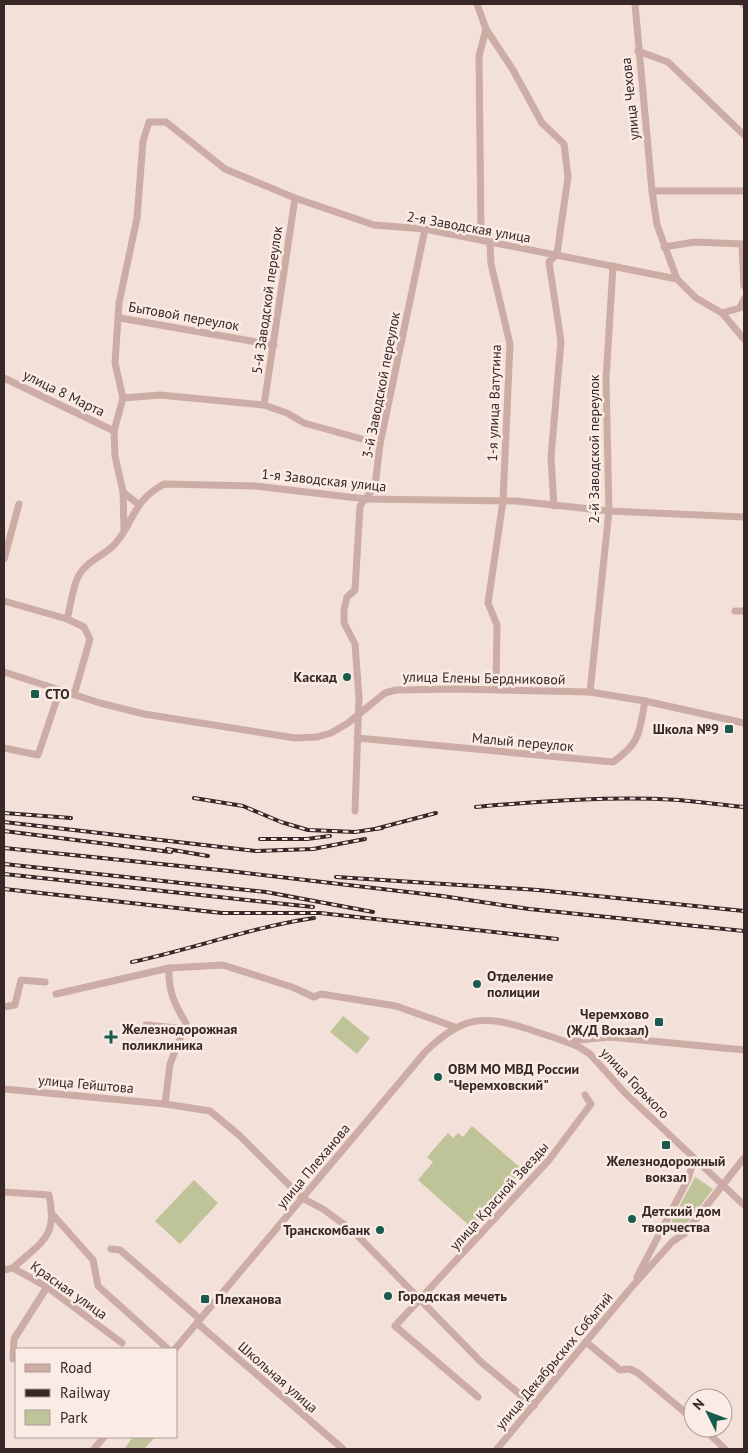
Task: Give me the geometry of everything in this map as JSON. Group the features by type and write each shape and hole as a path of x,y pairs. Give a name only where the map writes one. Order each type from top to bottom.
{"street":[{"path":"477,4 486,29 514,70 542,124 564,144 568,177 557,254 549,262 561,341 551,457 554,506"},
{"name":"улица Чехова","path":"634,4 657,225 677,279"},
{"name":"1-я улица Ватутина","path":"486,29 479,56 481,232 490,244 491,264 510,344 503,501 488,603 497,625 496,689"},
{"path":"638,51 668,62 744,135"},
{"name":"2-я Заводская улица","path":"120,318 119,303 137,218 143,141 150,122 166,122 225,169 295,198 374,225 425,230 490,244 557,254 677,279"},
{"path":"652,191 744,191"},
{"name":"5-й Заводской переулок","path":"264,406 295,198"},
{"name":"3-й Заводской переулок","path":"355,811 358,714 355,644 344,623 344,610 347,597 355,590 360,506 375,486 380,444 425,230"},
{"path":"664,247 695,242 742,244 744,286"},
{"name":"2-й Заводской переулок","path":"590,692 609,511 606,380 613,266"},
{"path":"677,279 696,298 722,313 744,339"},
{"path":"722,313 740,308 744,299"},
{"path":"120,318 115,363 122,398 114,431 115,456 123,492 124,531"},
{"name":"Бытовой переулок","path":"120,318 274,345"},
{"name":"улица 8 Марта","path":"4,378 114,431"},
{"path":"122,398 160,395 264,406 287,413 304,423 380,444"},
{"name":"1-я Заводская улица","path":"67,620 79,575 91,562 113,546 124,531 138,504 152,491 164,484 256,486 366,499 503,501 609,511 744,517"},
{"path":"123,492 138,504"},
{"path":"4,559 20,504"},
{"path":"4,601 84,627 90,639 74,694"},
{"path":"735,611 744,611"},
{"name":"улица Елены Бердниковой","path":"4,672 144,714 295,738 317,737 331,733 385,693 396,690 496,689 590,692 645,701 744,723"},
{"path":"4,748 38,755 60,690"},
{"name":"Малый переулок","path":"357,738 613,762 631,749 639,732 645,701"},
{"path":"56,994 169,968 223,966 292,987 314,996 321,994 396,1006 455,1027"},
{"path":"165,1104 170,1064 186,1022 171,998 168,983 169,968"},
{"path":"4,1007 15,1005 21,980 45,982"},
{"name":"улица Плеханова","path":"176,1348 426,1051 455,1027 485,1020"},
{"name":"улица Горького","path":"485,1020 500,1021 565,1042 590,1054 624,1094 744,1205"},
{"path":"146,1024 177,1028 181,1036"},
{"path":"565,1042 610,1036 744,1050"},
{"name":"улица Гейштова","path":"4,1089 165,1104 210,1111 239,1135 302,1198"},
{"name":"улица Красной Звезды","path":"478,1397 395,1326 549,1160 591,1104 585,1094"},
{"name":"улица Декабрьских Событий","path":"497,1449 630,1289 672,1242 685,1233 744,1158"},
{"name":"улица Декабрьских Событий","path":"630,1289 681,1194 694,1160"},
{"path":"4,1192 49,1195 54,1216 93,1260 98,1286 167,1348"},
{"path":"302,1198 323,1209 353,1232 481,1362 534,1406"},
{"name":"Красная улица","path":"54,1216 48,1236 13,1268 47,1287 122,1344"},
{"name":"Школьная улица","path":"111,1249 120,1250 343,1449"},
{"path":"4,1270 13,1268"},
{"path":"13,1359 14,1339 47,1287"},
{"path":"586,1342 620,1370 630,1368 638,1373 683,1411"},
{"path":"94,1449 103,1438"},
{"path":"713,1438 725,1449"}],"green space":[{"path":"343,1016 370,1038 357,1054 330,1032"},
{"path":"472,1126 523,1170 472,1228 418,1180 433,1162 427,1157 448,1133 453,1138 458,1133 463,1137"},
{"path":"695,1177 713,1189 682,1230 671,1222"},
{"path":"194,1180 218,1203 180,1244 155,1221"},
{"path":"132,1438 154,1438 144,1449 124,1449"}],"railway":[{"path":"194,798 243,806 281,822 308,830 355,832 382,828"},
{"path":"476,807 603,799 679,800 744,807"},
{"path":"4,813 71,818"},
{"path":"375,829 436,813"},
{"path":"4,822 256,851 313,849 365,839"},
{"path":"4,831 171,852"},
{"path":"260,839 307,839 330,836"},
{"path":"4,848 229,871 442,896 529,909 744,931"},
{"path":"167,849 208,856"},
{"path":"4,864 266,892 373,912"},
{"path":"4,874 313,907"},
{"path":"336,877 538,890 744,911"},
{"path":"4,889 222,913 320,913 557,939"},
{"path":"132,962 245,932 314,918"}],"place":[{"name":"Каскад","path":"347,677"},
{"name":"СТО","path":"35,694"},
{"name":"Школа №9","path":"729,729"},
{"name":"Отделение полиции","path":"477,984"},
{"name":"Черемхово (Ж/Д Вокзал)","path":"659,1022"},
{"name":"Железнодорожная поликлиника","path":"111,1037"},
{"name":"ОВМ МО МВД России \"Черемховский\"","path":"438,1077"},
{"name":"Железнодорожный вокзал","path":"666,1145"},
{"name":"Детский дом творчества","path":"632,1219"},
{"name":"Транскомбанк","path":"380,1230"},
{"name":"Городская мечеть","path":"388,1296"},
{"name":"Плеханова","path":"205,1299"}]}
